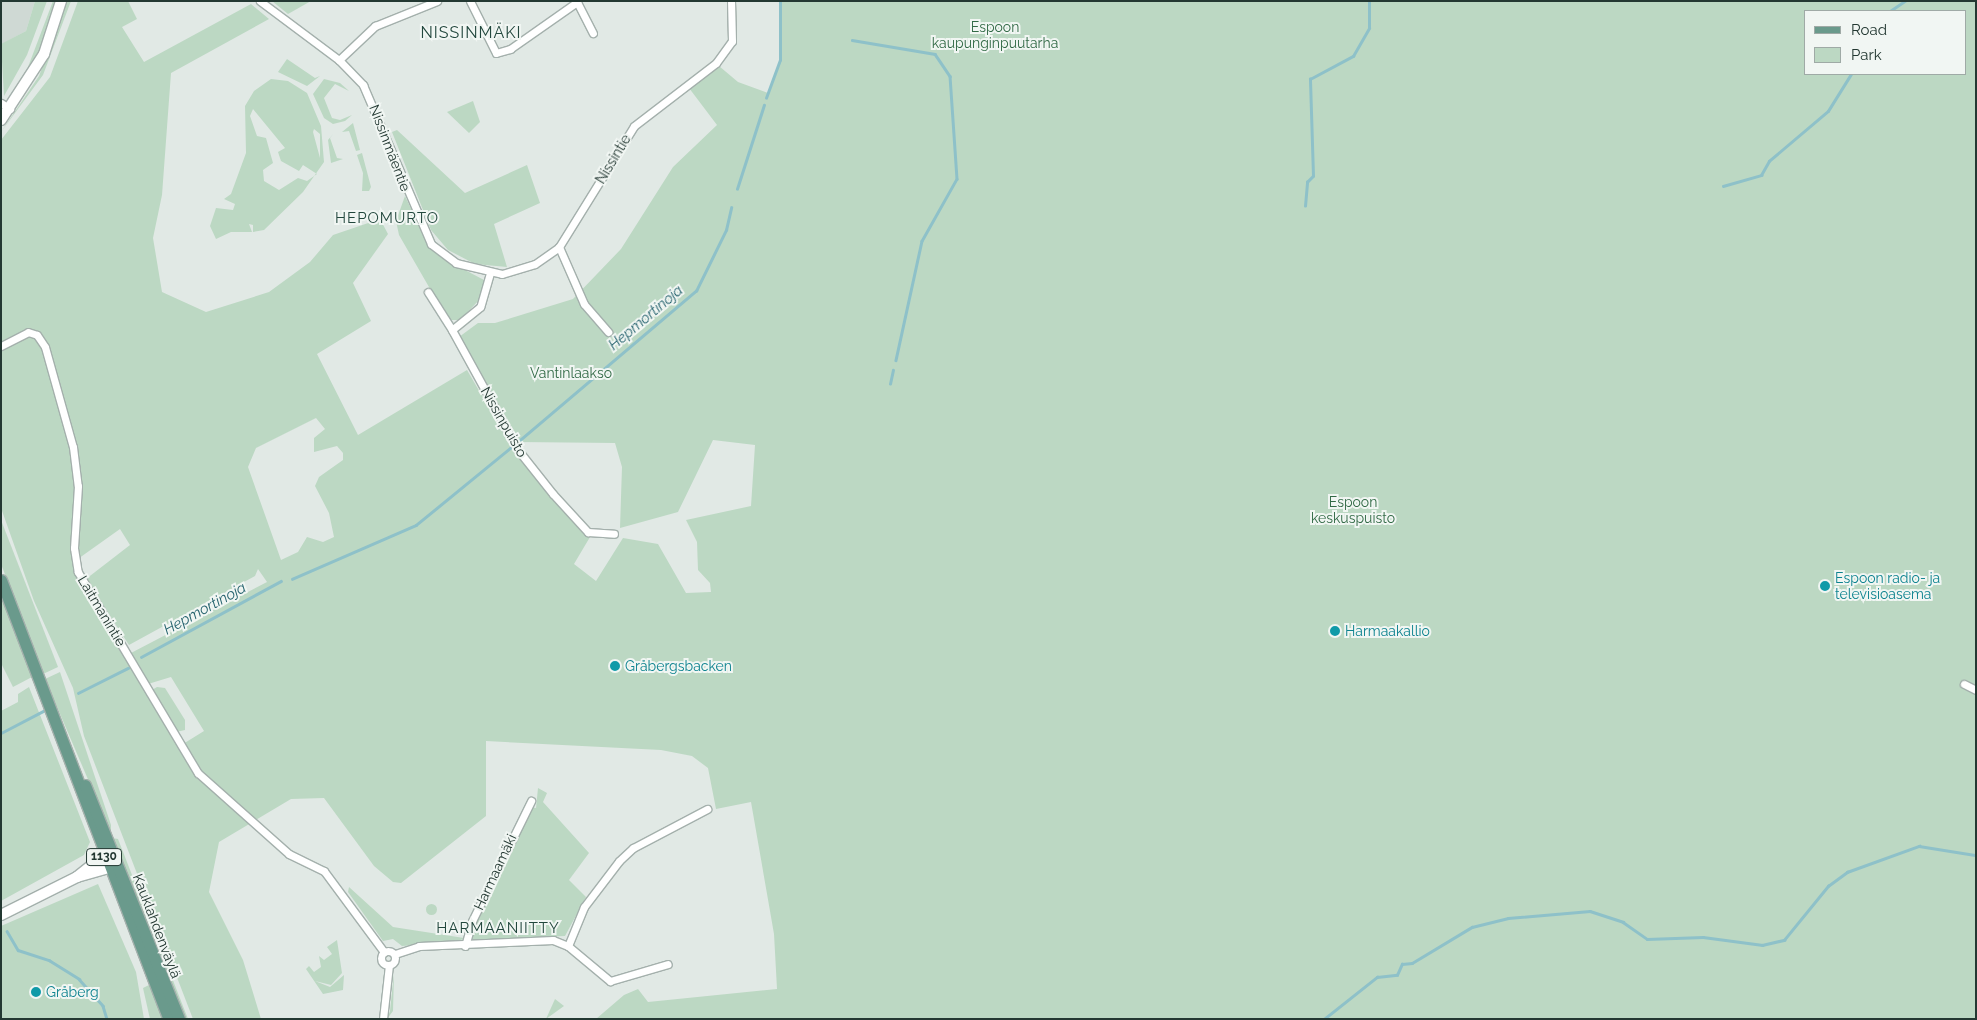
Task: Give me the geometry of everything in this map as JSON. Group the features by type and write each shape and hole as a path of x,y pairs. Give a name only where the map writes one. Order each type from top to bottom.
{"main road":[{"name":"Kauklahdenväylä","path":"1,580 169,1019"},
{"name":"Kauklahdenväylä","path":"110,862 179,1019"}],"street":[{"path":"2,118 10,109 44,54 61,1"},
{"name":"Nissinmäentie","path":"260,1 340,60 371,98 417,218 431,244 456,264 490,273"},
{"path":"340,60 375,26 437,1"},
{"path":"470,1 496,53 510,49 577,2 593,33"},
{"name":"Nissintie","path":"490,273 535,264 559,247 634,126 725,52 734,28 731,1"},
{"path":"1,103 10,109"},
{"path":"559,247 584,304 608,332"},
{"path":"452,330 480,307 490,273"},
{"name":"Nissinpuisto","path":"428,292 452,330 518,450 588,532 614,534"},
{"name":"Laitmanintie","path":"1,346 28,332 37,334 45,347 73,447 79,507 75,561 90,593 202,780 289,854 307,862 330,878 384,952 382,960 389,965"},
{"path":"1964,684 1976,690"},
{"name":"Harmaamäki","path":"466,946 472,921 530,801"},
{"path":"568,946 584,907 619,861 633,848 707,808"},
{"path":"1,915 110,862"},
{"path":"384,952 395,954 419,946 466,946 553,940 568,946 610,981 668,964"},
{"path":"383,1019 389,965 395,962 395,954"}],"shaded area":[{"path":"1,1 35,1 26,31 2,44 2,80 1,80"}],"green space":[{"path":"35,1 47,1 27,55 4,96 1,44 26,31"},
{"path":"53,1 57,1 38,54 7,101 28,67"},
{"path":"67,1 71,1 43,75 1,132 39,76"},
{"name":"Espoon keskuspuisto","path":"78,1 128,1 137,19 122,27 144,62 251,4 269,19 171,73 162,195 153,238 162,292 206,312 269,292 310,262 333,235 380,219 388,234 353,283 371,321 317,354 358,435 467,370 516,454 590,537 574,564 596,581 623,538 658,544 686,593 711,592 710,583 698,570 697,542 686,520 751,506 755,445 713,440 678,512 620,528 622,467 615,443 518,442 459,337 478,323 495,323 573,299 621,249 673,167 717,125 689,88 719,66 738,82 768,93 780,60 780,1 1976,1 1976,1019 596,1019 624,995 638,989 648,1002 777,989 774,934 751,802 716,809 708,768 692,756 661,750 486,741 486,816 401,883 393,882 374,866 324,798 291,799 219,842 209,892 243,960 261,1019 193,1019 84,736 73,688 34,601 1,508 1,140 50,77","holes":["316,418 325,429 314,438 314,452 337,446 343,453 343,460 319,477 315,486 329,513 334,537 323,542 307,537 298,552 281,560 248,467 256,448","120,529 130,545 86,579 129,645 255,576 258,569 267,582 131,653 148,684 171,677 204,731 183,744 75,561"]},
{"path":"272,1 311,1 288,14"},
{"path":"287,59 315,78 320,76 307,86 278,72"},
{"path":"271,79 288,81 307,93 321,126 324,162 316,173 303,165 299,171 281,161 278,152 285,148 253,109 250,116 257,136 266,138 273,163 263,170 264,181 279,190 298,178 307,181 314,176 303,192 264,230 253,232 253,225 249,224 252,232 231,232 216,239 210,226 216,208 233,210 235,204 224,199 231,194 246,153 245,106 254,91","holes":["314,129 320,134 320,158 313,132"]},
{"path":"324,79 340,83 349,91 335,84 324,98 332,118 340,120 352,115 345,121 333,124 324,118 313,94"},
{"path":"473,101 480,122 469,133 447,112"},
{"path":"353,123 360,150 356,151 349,131 342,132"},
{"path":"397,130 465,193 527,165 540,203 494,224 507,267 475,264 448,250 431,230 392,132"},
{"path":"334,133 330,138 337,158 343,159 331,163 328,140"},
{"path":"362,153 371,187 369,191 362,191 363,173 357,155"},
{"path":"405,196 428,244 446,260 484,280 481,298 460,320 448,320 399,235 396,221"},
{"path":"1,520 58,667 43,674 1,564"},
{"path":"1,596 32,677 13,687 1,663"},
{"path":"60,672 111,825 111,833 45,679"},
{"path":"29,687 90,842 84,855 1,901 1,711 18,702 18,694"},
{"path":"157,687 165,688 185,720 185,730 176,732 152,690"},
{"path":"538,788 547,793 543,802 589,853 569,880 586,897 565,936 473,940 471,930 531,807 536,808"},
{"path":"112,838 118,839 188,1019 183,1019"},
{"path":"98,884 136,972 144,1019 1,1019 1,926"},
{"path":"349,887 393,927 464,938 458,942 402,946 393,939 383,941 348,892"},
{"path":"431,903 437,909 431,915 425,909"},
{"path":"337,940 342,973 331,985 315,981 330,987 344,975 343,990 323,994 306,969 309,966 314,972 321,967 319,956 324,960 332,954 327,947"},
{"path":"394,973 393,1011 387,1019 390,1011"},
{"path":"149,985 163,1019 150,1019 143,988"},
{"path":"555,999 564,1006 546,1019"}],"waterway":[{"name":"Hepmortinoja","path":"766,98 780,60 780,1"},
{"path":"1305,206 1307,182 1313,176 1310,79 1353,56 1369,28 1369,1"},
{"path":"1892,10 1905,1"},
{"path":"852,40 935,54 950,76 957,179 922,241 896,360"},
{"path":"1723,186 1761,175 1769,161 1828,111 1850,75"},
{"name":"Hepmortinoja","path":"737,189 764,105"},
{"name":"Hepmortinoja","path":"520,440 696,291 726,230 731,208"},
{"path":"890,384 893,370"},
{"name":"Hepmortinoja","path":"292,579 416,525 510,448"},
{"name":"Hepmortinoja","path":"141,657 281,581"},
{"name":"Hepmortinoja","path":"78,693 128,668"},
{"name":"Hepmortinoja","path":"1,733 45,710"},
{"path":"1324,1019 1377,977 1397,975 1402,964 1412,963 1472,927 1508,918 1590,911 1623,922 1647,939 1703,937 1762,945 1784,940 1828,886 1847,872 1919,846 1976,855"},
{"path":"7,931 18,950 49,960 79,979 103,1006 107,1019"}],"place":[{"name":"Espoon radio- ja televisioasema","path":"1825,586"},
{"name":"Harmaakallio","path":"1335,631"},
{"name":"Gråbergsbacken","path":"615,666"},
{"name":"Gråberg","path":"36,992"}],"district":[{"name":"NISSINMÄKI","path":"471,33"},
{"name":"HEPOMURTO","path":"387,219"},
{"name":"HARMAANIITTY","path":"498,929"}],"park label":[{"name":"Espoon kaupunginpuutarha","path":"995,36"},
{"name":"Vantinlaakso","path":"571,373"}]}
